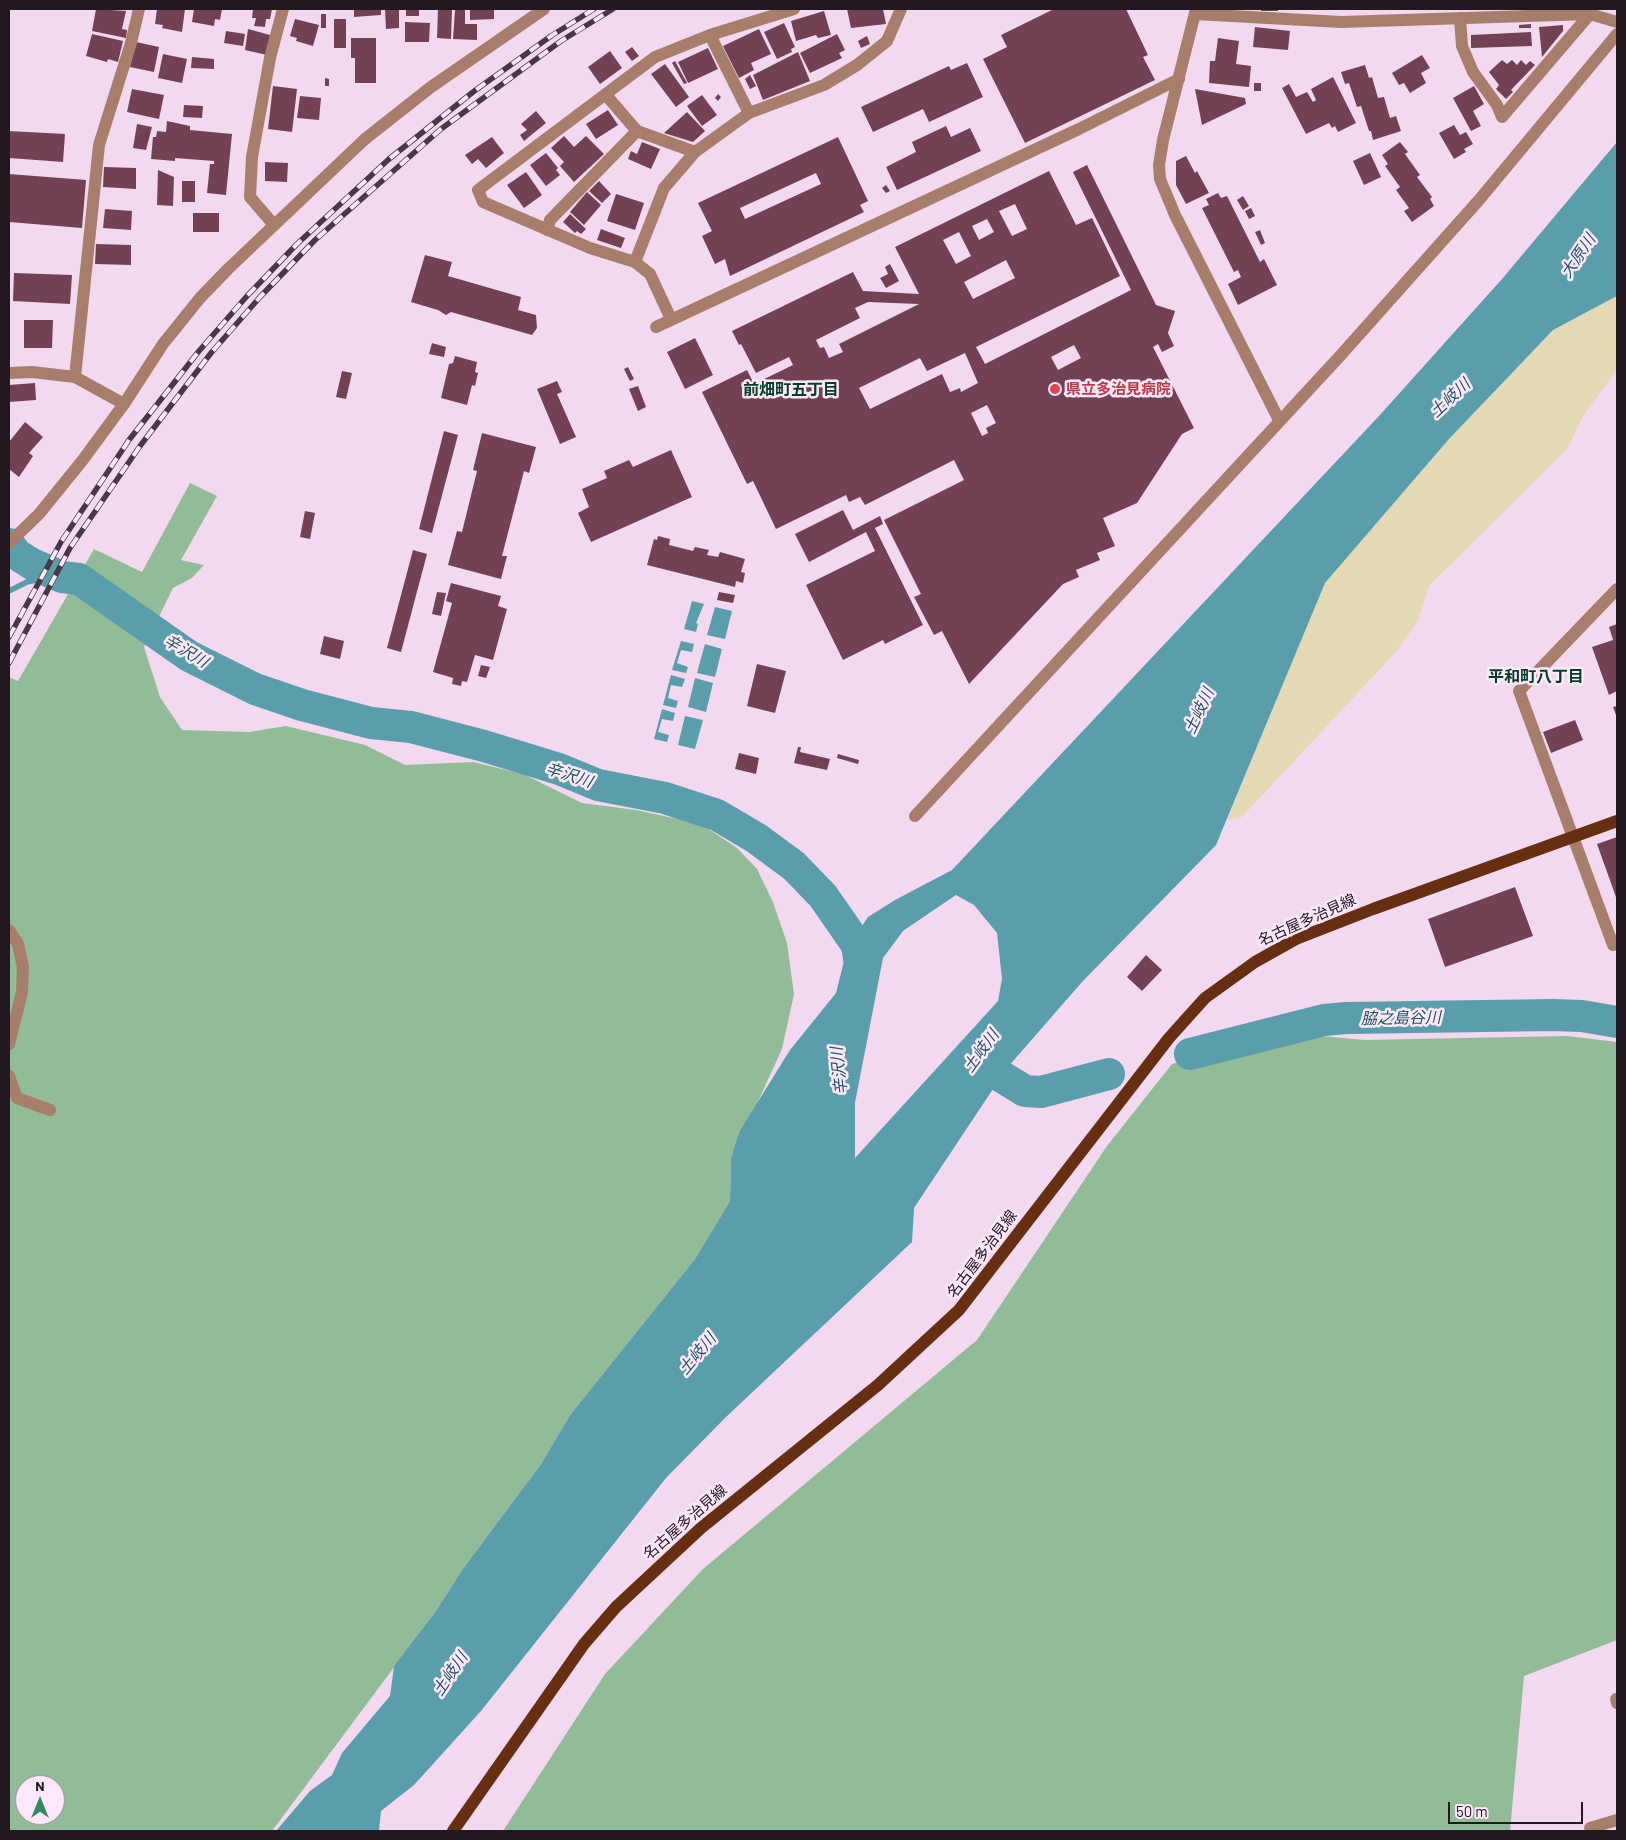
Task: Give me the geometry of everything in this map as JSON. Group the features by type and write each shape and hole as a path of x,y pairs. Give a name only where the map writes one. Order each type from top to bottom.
{"main road":[{"name":"名古屋多治見線","path":"453,1831 584,1644 616,1607 701,1528 878,1385 959,1310 1169,1038 1205,998 1255,962 1296,939 1373,909 1617,821"}],"street":[{"path":"75,377 99,145 131,43 139,9"},
{"path":"274,225 250,197 255,139 270,58 283,9"},
{"path":"9,543 39,514 124,404 160,347 200,298 372,133 431,87 544,9"},
{"path":"671,319 650,274 635,262 590,248 483,202 478,190 655,57 710,35 794,9"},
{"path":"635,262 664,188 696,152 749,113 824,85 858,65 887,41 901,9"},
{"path":"1279,420 1176,215 1160,179 1159,165 1163,140 1195,11 1341,22 1590,14 1617,22"},
{"path":"1460,18 1462,46 1473,72 1497,105 1502,117 1590,14"},
{"path":"915,816 1340,356 1479,200 1617,34"},
{"path":"710,35 749,113"},
{"path":"656,327 1079,129 1179,79"},
{"path":"606,95 637,132 696,152"},
{"path":"547,230 550,220 637,132"},
{"path":"9,373 32,372 75,377 124,404"},
{"path":"1616,945 1572,838 1519,691 1617,589"},
{"path":"9,930 18,944 23,967 22,992 9,1044"},
{"path":"9,1076 17,1098 50,1110"},
{"path":"1590,1828 1617,1820"}],"green space":[{"path":"190,483 217,496 181,560 204,565 192,578 173,588 144,647 160,697 182,730 249,732 286,726 365,745 405,765 473,762 523,774 582,803 636,810 701,824 737,848 757,869 773,902 787,943 794,994 782,1049 755,1108 739,1132 731,1158 730,1201 695,1259 570,1415 541,1464 462,1570 436,1611 272,1831 9,1831 9,677 18,681 94,549 142,572"},
{"path":"1290,1033 1364,1040 1567,1036 1617,1042 1617,1640 1524,1676 1510,1831 503,1831 605,1674 703,1569 977,1340 1107,1146 1172,1064"}],"sand":[{"path":"1617,296 1617,370 1583,416 1567,449 1429,586 1418,621 1395,653 1242,817 1227,820 1325,583 1449,439 1553,330"}],"water":[{"path":"1617,142 1617,296 1553,330 1449,439 1325,583 1216,845 1082,982 1007,1068 914,1208 912,1242 726,1417 666,1478 481,1711 414,1785 381,1811 379,1831 276,1831 310,1791 332,1775 342,1753 390,1696 394,1666 436,1611 462,1570 541,1464 570,1415 695,1259 730,1201 731,1158 739,1132 790,1050 836,993 847,949 868,917 895,900 952,870 1379,416 1502,279","holes":["956,895 974,905 997,933 1002,979 998,1001 855,1158 855,1103 883,958 903,931"]},
{"path":"692,601 704,604 696,623 698,624 696,632 684,629"},
{"path":"715,607 732,611 725,639 707,635"},
{"path":"681,641 694,644 692,652 681,650 677,663 688,667 686,673 672,670"},
{"path":"705,644 722,649 715,677 697,673"},
{"path":"671,675 685,679 682,687 671,685 668,698 678,701 676,708 663,705"},
{"path":"695,678 713,683 706,712 688,707"},
{"path":"662,709 675,713 673,721 662,719 658,732 669,735 667,742 654,739"},
{"path":"685,716 703,720 695,749 678,745"}],"building":[{"path":"96,9 126,11 122,29 127,30 126,38 92,31"},
{"path":"157,9 185,9 182,32 162,28 163,25 155,24"},
{"path":"194,9 222,9 220,20 215,19 214,26 192,22"},
{"path":"253,9 272,9 270,19 266,19 265,27 254,26 256,18 252,18"},
{"path":"354,9 381,9 381,15 354,17"},
{"path":"385,9 399,9 399,28 386,29"},
{"path":"406,9 419,9 419,16 406,16"},
{"path":"438,9 452,9 451,39 437,38"},
{"path":"470,9 494,9 494,19 470,20"},
{"path":"847,9 883,9 886,24 851,28"},
{"path":"1054,9 1126,9 1148,55 1143,57 1155,80 1025,143 983,59 1007,47 1001,35"},
{"path":"1261,9 1278,9 1278,11 1261,11"},
{"path":"455,10 465,10 465,24 477,24 477,40 453,39"},
{"path":"824,11 831,35 818,38 816,35 796,41 791,21"},
{"path":"321,14 326,14 326,28 321,28"},
{"path":"295,19 319,25 313,46 296,41 297,38 290,36"},
{"path":"334,19 346,19 346,48 334,48"},
{"path":"405,22 430,23 429,42 405,42"},
{"path":"784,23 795,47 791,49 792,52 777,59 764,32"},
{"path":"1531,24 1531,28 1519,28 1519,25"},
{"path":"1563,25 1563,31 1542,57 1539,27"},
{"path":"1255,27 1290,31 1288,50 1253,47"},
{"path":"248,29 270,35 267,55 245,50"},
{"path":"759,29 771,54 751,63 754,70 739,78 723,46"},
{"path":"226,31 245,34 243,46 224,43"},
{"path":"1531,32 1532,46 1471,48 1471,35"},
{"path":"92,34 123,41 118,62 108,59 107,62 86,56"},
{"path":"837,34 845,50 839,53 842,58 810,73 800,53"},
{"path":"867,36 870,44 861,48 858,41"},
{"path":"351,38 376,38 376,83 355,83 355,58 351,58"},
{"path":"1218,38 1239,41 1236,64 1251,66 1249,87 1209,83 1210,61 1215,61"},
{"path":"136,42 159,47 154,72 130,67"},
{"path":"632,47 639,56 632,61 625,52"},
{"path":"708,48 718,69 688,83 678,62"},
{"path":"610,51 622,68 600,84 588,67"},
{"path":"798,52 810,81 763,100 753,75"},
{"path":"163,54 187,59 182,83 158,78"},
{"path":"1422,55 1430,68 1421,73 1426,83 1410,93 1404,83 1399,85 1392,73"},
{"path":"192,57 214,59 214,69 191,68"},
{"path":"1502,60 1507,64 1512,60 1517,65 1521,60 1526,65 1530,61 1535,65 1511,90 1513,92 1506,99 1496,89 1499,85 1489,72"},
{"path":"675,61 687,83 684,84 672,63"},
{"path":"967,63 983,97 929,122 923,109 873,132 861,107 949,66 951,70"},
{"path":"665,64 689,97 676,107 651,74"},
{"path":"1365,65 1369,78 1372,77 1378,98 1384,97 1390,118 1396,116 1401,131 1373,140 1361,106 1357,107 1349,83 1345,84 1341,72"},
{"path":"750,75 756,86 750,89 745,79"},
{"path":"1333,77 1356,123 1338,132 1335,126 1332,128 1329,123 1306,134 1282,88 1289,84 1296,97 1307,92 1313,102 1316,100 1311,89"},
{"path":"325,78 329,79 329,86 325,86"},
{"path":"1254,83 1261,83 1261,91 1254,91"},
{"path":"273,86 297,89 292,132 268,129"},
{"path":"1474,86 1484,104 1473,111 1481,126 1471,131 1453,98"},
{"path":"132,89 164,95 159,119 127,112"},
{"path":"1195,89 1245,98 1246,104 1202,125"},
{"path":"718,94 721,97 718,101 715,98"},
{"path":"702,95 717,115 702,126 687,106"},
{"path":"300,96 321,98 319,120 297,118"},
{"path":"184,105 203,106 202,118 183,117"},
{"path":"608,110 618,125 596,139 586,124"},
{"path":"536,111 546,123 524,141 520,135 527,130 521,124"},
{"path":"687,112 705,131 693,142 664,133"},
{"path":"167,121 190,126 190,130 232,134 226,195 207,193 210,164 214,164 214,161 175,158 175,161 151,159 153,137 156,137 157,131 166,132"},
{"path":"137,124 152,127 146,150 133,148"},
{"path":"1454,125 1460,135 1466,132 1473,144 1464,149 1466,152 1454,159 1439,133"},
{"path":"946,126 951,137 970,128 981,151 897,190 886,167 916,152 912,142"},
{"path":"9,131 65,134 63,162 9,158"},
{"path":"564,136 574,147 586,136 604,154 574,182 560,166 564,162 551,148"},
{"path":"492,137 504,153 486,168 478,159 472,164 465,155"},
{"path":"838,137 868,201 860,205 864,212 730,276 725,259 715,264 702,236 712,231 698,203","holes":["816,173 821,184 745,219 740,208"]},
{"path":"642,142 660,149 651,169 628,159 631,151 637,154"},
{"path":"1400,142 1408,152 1405,154 1420,175 1417,177 1432,197 1430,199 1434,206 1412,222 1404,211 1409,208 1396,190 1400,187 1385,166 1388,164 1382,155"},
{"path":"546,153 558,168 556,170 560,175 546,186 530,165"},
{"path":"1370,153 1381,177 1364,185 1353,161"},
{"path":"1186,156 1209,193 1186,204 1176,185 1176,161"},
{"path":"265,162 288,163 287,182 265,181"},
{"path":"1087,165 1156,305 1175,311 1168,333 1174,346 1162,352 1158,344 1153,347 1194,428 1182,434 1137,503 1103,518 1115,546 1097,553 1100,560 1076,570 1079,577 1063,584 969,684 942,631 934,635 914,597 921,594 884,520 964,480 954,460 865,505 860,497 849,502 846,495 776,529 753,481 747,484 702,392 747,370 754,384 793,365 789,357 756,373 732,331 853,272 863,291 919,294 895,247 1049,171 1076,225 1092,218 1120,276 976,347 985,364 1131,290 1073,172","holes":["1015,204 1027,229 1012,236 999,211","987,219 994,232 979,240 972,226","959,232 971,256 956,264 943,240","1006,260 1015,278 973,299 964,282","868,302 919,304 839,344 843,352 829,358 824,347 820,348 816,340 860,318 855,308","1074,345 1081,358 1058,370 1051,357","965,353 978,383 961,392 960,388 950,392 942,374 870,409 859,388 920,358 927,371","987,405 996,423 986,428 988,433 982,436 971,413"]},
{"path":"104,167 136,168 136,189 103,187"},
{"path":"158,170 174,177 173,206 157,205"},
{"path":"526,172 542,195 524,208 507,185"},
{"path":"9,174 86,180 82,228 9,222"},
{"path":"182,181 195,181 195,202 182,202"},
{"path":"599,181 611,194 602,203 589,191"},
{"path":"886,185 890,191 886,193 882,188"},
{"path":"587,192 601,205 584,225 570,212"},
{"path":"1218,193 1221,198 1227,196 1260,262 1264,259 1277,285 1238,305 1228,284 1241,277 1238,270 1234,272 1202,208 1209,205 1206,199"},
{"path":"616,194 644,203 635,230 607,221"},
{"path":"1243,196 1249,206 1243,210 1237,200"},
{"path":"1251,208 1255,216 1249,219 1245,211"},
{"path":"105,209 132,211 131,230 103,228"},
{"path":"193,213 219,213 219,232 193,232"},
{"path":"570,214 586,229 581,234 577,231 575,233 563,222"},
{"path":"601,229 625,238 621,248 597,240"},
{"path":"1260,230 1265,243 1261,245 1255,232"},
{"path":"96,244 131,245 131,265 95,264"},
{"path":"425,255 452,262 448,276 521,297 518,310 536,315 537,328 532,335 451,312 446,315 438,310 411,302"},
{"path":"890,264 899,281 886,288 880,278 888,274 885,267"},
{"path":"14,273 72,275 70,304 13,301"},
{"path":"24,320 53,320 52,348 24,348"},
{"path":"695,338 713,375 685,389 667,352"},
{"path":"432,343 446,347 444,357 429,354"},
{"path":"455,356 477,362 475,372 478,373 475,386 472,385 467,405 441,398 449,364 453,363"},
{"path":"628,367 634,379 630,381 624,369"},
{"path":"342,371 352,373 346,399 336,397"},
{"path":"557,381 562,392 557,394 576,437 560,444 537,389"},
{"path":"35,383 36,400 9,402 9,385"},
{"path":"638,386 646,407 638,411 629,389"},
{"path":"25,422 43,437 29,453 33,456 19,477 9,469 9,442"},
{"path":"444,431 458,435 432,533 419,529"},
{"path":"482,433 536,447 529,473 524,471 502,556 507,556 501,579 448,565 457,531 462,532 477,471 473,470"},
{"path":"671,450 692,497 591,542 578,513 589,507 582,489 607,478 604,471 629,460 633,467"},
{"path":"843,510 853,530 880,516 883,524 875,528 923,625 885,644 883,640 843,660 806,585 875,551 866,532 809,562 795,534"},
{"path":"305,511 315,513 310,539 300,537"},
{"path":"658,536 670,539 669,545 693,551 695,547 709,550 707,555 718,557 720,552 745,559 741,572 745,573 743,583 736,581 735,587 647,565 654,539 657,540"},
{"path":"413,550 427,554 401,652 387,648"},
{"path":"451,583 501,596 498,606 507,609 493,660 475,655 467,682 462,681 461,686 452,684 453,678 433,672 452,603 446,601"},
{"path":"437,592 446,593 441,616 432,614"},
{"path":"719,592 735,595 733,603 717,600"},
{"path":"1617,624 1617,691 1609,695 1592,647 1613,640 1609,627"},
{"path":"324,636 344,641 340,659 320,654"},
{"path":"757,664 786,671 775,713 747,706"},
{"path":"481,665 490,667 486,678 478,676"},
{"path":"1617,706 1617,718 1613,707"},
{"path":"1575,720 1583,740 1551,753 1543,732"},
{"path":"798,747 801,747 800,752 830,759 827,770 794,763"},
{"path":"739,753 759,758 756,774 735,769"},
{"path":"838,754 859,760 858,764 837,758"},
{"path":"1617,837 1617,900 1597,844"},
{"path":"1515,887 1533,936 1445,967 1428,919"},
{"path":"1146,955 1162,970 1142,991 1127,977"}],"waterway":[{"name":"辛沢川","path":"9,544 16,554 32,564 62,577 79,579 189,656 255,689 302,705 371,723 411,727 484,746 559,769 598,785 665,798 717,815 756,838 794,866 823,896 857,945 862,977 860,982"},
{"path":"9,591 27,582 46,578 52,573"},
{"name":"脇之島谷川","path":"1190,1054 1324,1020 1346,1018 1553,1015 1582,1016 1617,1022"},
{"name":"脇之島谷川","path":"976,1061 1025,1091 1041,1092 1109,1074"}],"railway":[{"path":"9,637 61,542 129,440 199,351 247,296 297,244 389,159 473,92 551,36 594,9"},
{"path":"9,663 70,548 140,446 211,353 260,297 315,240 441,129 561,41 613,9"}],"place":[{"name":"県立多治見病院","path":"1055,389"}],"district":[{"name":"前畑町五丁目","path":"791,390"},
{"name":"平和町八丁目","path":"1536,677"}],"water label":[{"name":"大原川","path":"1578,256"},
{"name":"土岐川","path":"1450,398"},
{"name":"土岐川","path":"1199,711"},
{"name":"土岐川","path":"981,1051"},
{"name":"土岐川","path":"697,1354"},
{"name":"土岐川","path":"450,1674"}]}
